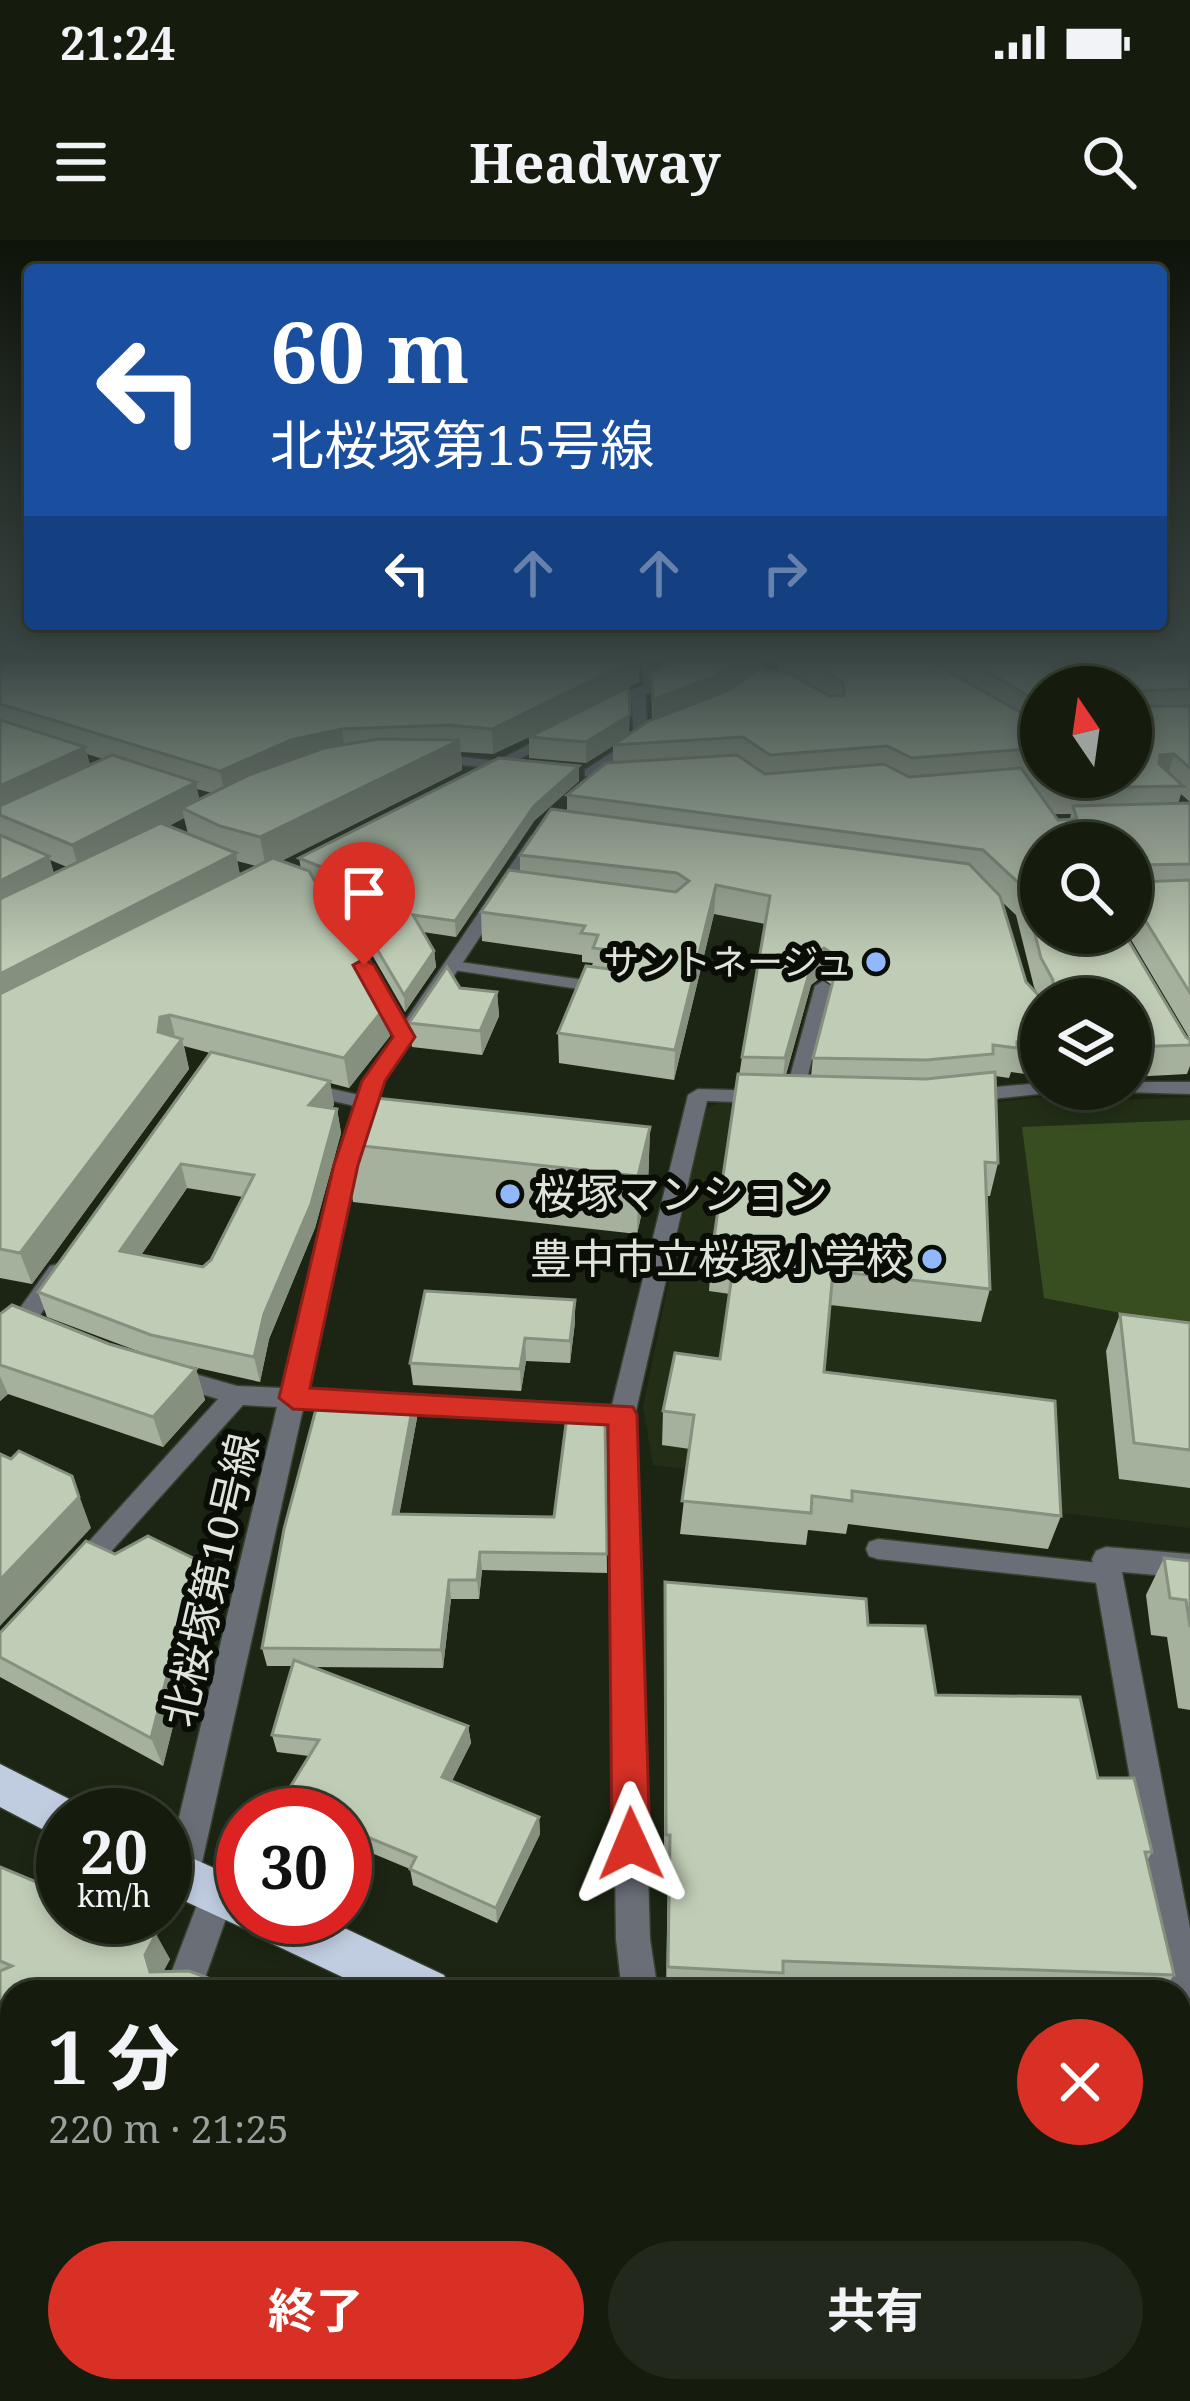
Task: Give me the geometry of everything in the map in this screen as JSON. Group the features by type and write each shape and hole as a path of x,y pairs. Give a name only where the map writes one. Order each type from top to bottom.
{"highway":[{"path":"0,1784 36,1804"},
{"path":"326,1944 402,1980"}],"street":[{"path":"461,762 543,769"},
{"path":"457,785 503,762"},
{"path":"566,771 600,782 619,762"},
{"name":"北桜塚第10号線","path":"184,1980 293,1398 346,1165 374,1081 453,966 515,890 544,827 558,816"},
{"path":"298,866 274,878 323,893 404,1037"},
{"path":"275,1082 367,1103"},
{"path":"1152,1088 1190,1088"},
{"path":"940,1099 1020,1091"},
{"path":"638,1980 633,1939 622,1415 698,1095 804,1098"},
{"path":"66,1339 23,1321 75,1248"},
{"path":"152,1371 237,1395 622,1415"},
{"path":"63,1584 237,1395"},
{"path":"1182,1980 1106,1559 1190,1566"}],"lane":[{"path":"453,966 624,991"},
{"path":"804,1098 823,986"},
{"path":"878,1549 1108,1574"}],"shaded area":[{"name":"豊中市立桜塚小学校","path":"1190,1097 1190,1528 653,1465 643,1407 704,1110 720,1102 920,1111 1020,1099 1020,1110 1152,1110 1152,1099"}],"green space":[{"path":"1190,1120 1190,1322 1172,1323 1044,1298 1022,1127"}],"building":[{"path":"0,762 53,762 0,786"},
{"path":"97,762 133,762 196,782 72,845 0,815 0,806"},
{"path":"190,762 241,762 220,771"},
{"path":"286,762 415,762 260,837 220,826 182,808"},
{"path":"491,762 579,766 534,806 455,921 413,915 434,951 404,995 331,871 299,858"},
{"path":"625,762 747,762 765,774 884,764 909,777 1020,768 1020,798 1042,798 1058,820 1077,819 1073,806 1190,803 1190,864 1152,865 1152,822 1020,822 1020,884 983,850 567,795 606,763"},
{"path":"1152,762 1159,762 1183,786 1152,787"},
{"path":"551,809 969,864 1000,896 1025,978 1020,978 1020,1042 1017,1048 993,1045 993,1054 926,1060 813,1058 839,958 824,948 814,956 785,1058 742,1057 770,896 716,885 675,1050 558,1033 586,966 624,971 637,960 625,952 593,948 598,935 581,933 585,926 481,912 509,870 676,892 689,881 677,873 520,855"},
{"path":"161,823 236,853 0,974 0,899"},
{"path":"0,835 49,856 0,881"},
{"path":"273,858 309,871 386,1006 344,1058 170,1015 160,1017 158,1032 182,1039 20,1253 0,1249 0,994"},
{"path":"1190,880 1190,993 1152,931 1152,881"},
{"path":"1040,954 1137,954 1151,978 1052,978"},
{"path":"447,967 460,988 497,992 480,1031 409,1023"},
{"path":"1152,980 1190,1040 1190,1045 1152,1046"},
{"path":"211,1052 330,1081 309,1105 337,1109 311,1204 264,1314 254,1357 151,1335 38,1292","holes":["181,1164 254,1175 211,1260 203,1267 120,1251"]},
{"path":"995,1072 998,1163 985,1162 990,1289 833,1271 824,1372 1055,1401 1061,1516 852,1491 852,1501 812,1496 811,1513 682,1501 694,1415 663,1411 675,1353 720,1359 734,1261 711,1258 738,1074 926,1079"},
{"path":"357,1096 650,1127 638,1176 344,1144"},
{"path":"425,1291 575,1300 570,1341 525,1338 520,1369 410,1363"},
{"path":"12,1305 109,1344 196,1369 153,1417 0,1365 0,1314"},
{"path":"1120,1314 1190,1323 1190,1450 1134,1443"},
{"path":"320,1394 414,1399 393,1514 554,1517 567,1416 605,1418 607,1554 480,1552 477,1580 449,1580 441,1650 262,1648 284,1529"},
{"path":"19,1451 72,1476 79,1497 0,1580 0,1454 11,1459"},
{"path":"148,1536 197,1560 151,1738 0,1657 0,1633 86,1541 115,1554"},
{"path":"1164,1558 1190,1561 1190,1627 1186,1600 1170,1598"},
{"path":"665,1582 866,1599 868,1625 925,1626 936,1695 1080,1697 1098,1778 1134,1778 1152,1852 1145,1852 1174,1975 783,1961 783,1973 668,1967"},
{"path":"294,1660 468,1726 442,1777 539,1817 496,1908 410,1869 416,1857 372,1839 372,1788 290,1788 319,1740 272,1735"},
{"path":"0,1867 36,1882 36,1944 151,1944 145,1955 150,1972 189,1971 213,1980 0,1980 0,1971 12,1966 0,1961"}],"place":[{"name":"サントネージュ","path":"876,962"},
{"name":"桜塚マンション","path":"510,1194"},
{"name":"豊中市立桜塚小学校","path":"932,1259"}],"route":[{"path":"364,965 404,1037 374,1081 346,1165 293,1398 622,1415 631,1844"}]}
